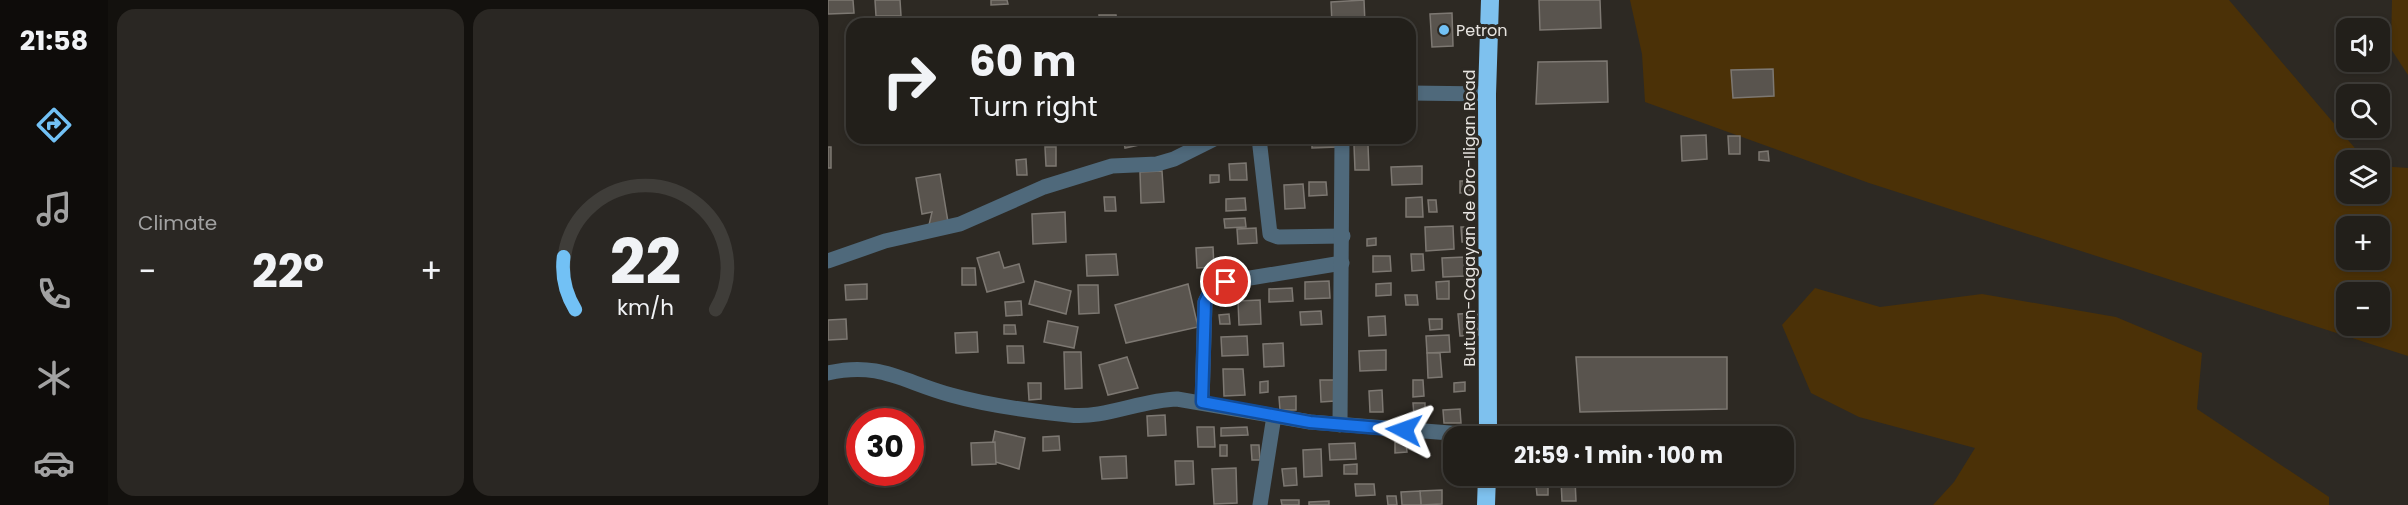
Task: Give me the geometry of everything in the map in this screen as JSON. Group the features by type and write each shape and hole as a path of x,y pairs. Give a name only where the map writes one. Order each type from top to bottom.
{"highway":[{"name":"Butuan-Cagayan de Oro-Iligan Road","path":"1488,426 1487,94 1490,0"},
{"path":"1486,505 1487,486"}],"street":[{"path":"1416,93 1487,94"},
{"path":"828,261 885,241 960,224 1044,187 1112,166 1157,164 1174,159 1204,144"},
{"path":"1261,144 1270,234 1278,237 1343,236"},
{"path":"1340,425 1342,144"},
{"path":"1202,402 1205,302 1212,288 1226,282 1342,263"},
{"path":"828,373 852,368 867,368 949,394 998,406 1072,416 1089,415 1155,399 1177,399 1340,425 1443,433"},
{"path":"1260,505 1274,416"}],"shaded area":[{"path":"1630,0 2229,0 2336,126 2336,138 2346,138 2356,150 2336,150 2336,204 2390,204 2390,167 2408,168 2408,356 2346,336 2390,336 2390,282 2336,282 2336,333 1869,183 1645,102 1642,54"},
{"path":"2392,0 2408,0 2408,75 2391,49"},
{"path":"1815,288 1880,307 1982,294 2116,317 2202,353 2197,409 2329,497 2329,505 1933,505 1954,482 1975,448 1859,417 1811,393 1782,325"}],"building":[{"path":"828,0 853,0 854,13 828,14"},
{"path":"875,0 900,0 901,16 876,16"},
{"path":"991,0 1007,0 1008,4 991,5"},
{"path":"1364,0 1365,18 1332,18 1331,2"},
{"path":"1539,0 1600,0 1601,28 1540,30"},
{"path":"1452,13 1453,46 1432,47 1430,14"},
{"path":"1099,15 1116,15 1116,18 1099,18"},
{"path":"1607,61 1608,102 1536,104 1538,62"},
{"path":"1773,69 1774,96 1733,98 1731,70"},
{"path":"1706,135 1707,159 1682,161 1681,136"},
{"path":"1728,136 1740,136 1740,154 1729,154"},
{"path":"1124,144 1143,144 1125,148"},
{"path":"1312,144 1337,144 1337,147 1312,148"},
{"path":"1354,145 1368,145 1369,170 1355,170"},
{"path":"828,147 831,147 831,168 828,168"},
{"path":"1045,147 1056,147 1056,166 1046,166"},
{"path":"1768,151 1769,161 1759,160 1759,152"},
{"path":"1026,159 1027,175 1017,175 1016,160"},
{"path":"1246,163 1247,180 1230,180 1229,164"},
{"path":"1422,166 1422,184 1392,185 1391,167"},
{"path":"1162,171 1164,202 1141,203 1140,172"},
{"path":"940,174 948,222 929,225 932,212 922,214 916,178"},
{"path":"1210,175 1219,175 1219,182 1210,183"},
{"path":"1460,181 1472,181 1473,192 1460,193"},
{"path":"1309,182 1326,182 1327,195 1309,196"},
{"path":"1303,184 1305,208 1285,209 1284,185"},
{"path":"1104,197 1115,197 1116,211 1105,211"},
{"path":"1422,197 1423,217 1406,217 1406,198"},
{"path":"1245,198 1246,210 1226,211 1226,199"},
{"path":"1428,200 1436,200 1437,212 1429,212"},
{"path":"1065,212 1066,242 1033,244 1032,214"},
{"path":"1245,218 1246,227 1225,228 1224,219"},
{"path":"1453,226 1454,249 1426,251 1425,227"},
{"path":"1461,227 1476,227 1477,242 1462,242"},
{"path":"1256,228 1257,243 1238,244 1237,229"},
{"path":"1376,238 1376,245 1367,246 1367,239"},
{"path":"1213,247 1214,267 1197,268 1196,248"},
{"path":"999,252 1004,268 1019,264 1024,282 987,292 977,258"},
{"path":"1116,254 1118,275 1087,276 1086,255"},
{"path":"1411,254 1423,254 1424,270 1412,271"},
{"path":"1373,256 1390,256 1391,271 1373,272"},
{"path":"1465,257 1466,276 1443,277 1442,258"},
{"path":"962,268 975,268 976,285 962,285"},
{"path":"1035,281 1071,291 1066,314 1029,304"},
{"path":"1329,281 1330,298 1305,299 1305,282"},
{"path":"1449,281 1449,299 1437,299 1436,282"},
{"path":"1391,283 1391,295 1376,296 1376,284"},
{"path":"867,284 867,299 846,300 845,285"},
{"path":"1188,284 1198,327 1126,343 1115,305"},
{"path":"1078,285 1098,285 1099,313 1079,314"},
{"path":"1292,288 1293,301 1269,302 1269,289"},
{"path":"1405,295 1417,295 1418,305 1406,305"},
{"path":"1260,300 1261,324 1239,325 1238,301"},
{"path":"1021,301 1022,315 1006,316 1005,302"},
{"path":"1321,311 1322,324 1301,325 1300,312"},
{"path":"1477,313 1478,335 1460,336 1458,314"},
{"path":"1229,314 1230,324 1220,324 1219,315"},
{"path":"1385,316 1386,335 1369,336 1368,317"},
{"path":"846,319 847,339 828,340 828,320"},
{"path":"1429,319 1442,319 1442,329 1430,330"},
{"path":"1048,321 1078,327 1074,348 1044,342"},
{"path":"1004,325 1015,325 1016,334 1004,334"},
{"path":"977,332 978,352 956,353 955,333"},
{"path":"1449,335 1450,352 1427,353 1426,336"},
{"path":"1247,336 1248,355 1222,356 1221,337"},
{"path":"1283,343 1284,366 1264,367 1263,344"},
{"path":"1007,346 1023,346 1024,363 1008,363"},
{"path":"1386,350 1386,370 1360,371 1359,351"},
{"path":"1064,352 1081,352 1082,388 1065,389"},
{"path":"1427,353 1440,353 1442,377 1428,378"},
{"path":"1127,357 1138,388 1108,395 1099,365"},
{"path":"1576,357 1727,357 1727,409 1580,412"},
{"path":"1223,369 1243,369 1245,395 1224,396"},
{"path":"1320,380 1334,380 1335,401 1321,402"},
{"path":"1413,380 1423,380 1424,396 1413,397"},
{"path":"1268,381 1268,392 1260,393 1260,382"},
{"path":"1465,382 1465,391 1454,392 1454,383"},
{"path":"1028,383 1041,383 1041,399 1029,400"},
{"path":"1382,390 1383,412 1370,412 1369,391"},
{"path":"1296,396 1296,410 1280,410 1279,397"},
{"path":"1413,403 1425,403 1425,416 1414,416"},
{"path":"1460,409 1461,423 1444,423 1443,410"},
{"path":"1165,415 1166,435 1148,436 1147,416"},
{"path":"1197,427 1214,427 1215,447 1198,447"},
{"path":"1247,427 1248,435 1221,436 1221,428"},
{"path":"995,431 1025,438 1019,469 989,460"},
{"path":"1059,436 1060,450 1043,451 1043,437"},
{"path":"995,442 996,464 972,465 971,443"},
{"path":"1395,442 1406,442 1407,452 1395,453"},
{"path":"1355,443 1356,459 1330,460 1329,444"},
{"path":"1220,445 1227,445 1227,456 1220,456"},
{"path":"1251,445 1259,445 1260,460 1252,460"},
{"path":"1321,449 1322,476 1304,477 1303,450"},
{"path":"1126,456 1127,478 1102,479 1100,457"},
{"path":"1175,461 1193,461 1194,484 1176,485"},
{"path":"1357,464 1357,474 1344,474 1344,465"},
{"path":"1236,468 1237,503 1214,504 1212,469"},
{"path":"1296,468 1297,485 1284,486 1282,469"},
{"path":"1355,484 1374,484 1375,495 1356,496"},
{"path":"1536,486 1548,486 1548,495 1537,495"},
{"path":"1561,486 1575,486 1576,501 1562,501"},
{"path":"1442,490 1442,504 1421,505 1420,491"},
{"path":"1420,491 1421,505 1402,505 1401,492"},
{"path":"1387,496 1396,496 1397,505 1388,505"},
{"path":"1281,500 1299,500 1299,505 1282,505"},
{"path":"1329,501 1329,505 1309,505 1309,502"}],"place":[{"name":"Petron","path":"1444,30"}],"route":[{"path":"1226,282 1212,288 1205,302 1202,402 1310,422 1404,430"}]}
